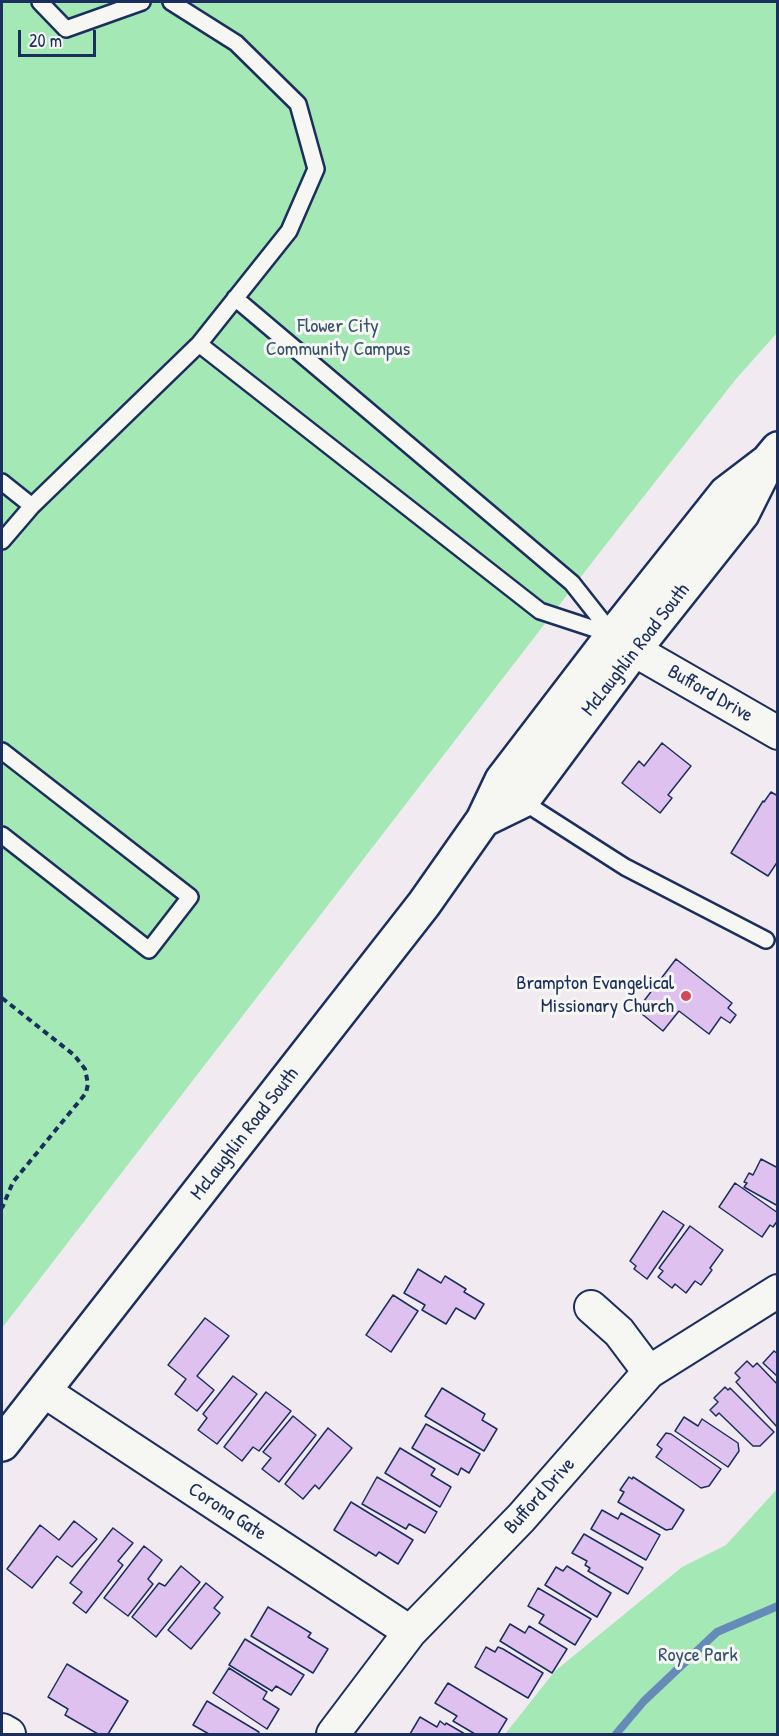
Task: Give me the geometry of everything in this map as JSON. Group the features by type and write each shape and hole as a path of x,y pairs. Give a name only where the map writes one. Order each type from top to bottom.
{"main road":[{"name":"McLaughlin Road South","path":"483,820 522,801 624,642 726,493 773,455"},
{"name":"McLaughlin Road South","path":"2,1444 417,913 483,820 502,780 624,642"}],"street":[{"name":"Bufford Drive","path":"624,642 777,732"},
{"name":"Bufford Drive","path":"333,1734 410,1632 521,1518 649,1372 777,1291"},
{"path":"591,1306 619,1332 649,1372"},
{"name":"Corona Gate","path":"44,1391 410,1632"},
{"path":"2,1730 9,1734"}],"lane":[{"path":"40,2 66,29 142,2"},
{"path":"2,541 32,506 199,344 289,231 316,168 298,104 236,43 171,2"},
{"path":"235,298 572,583 624,642"},
{"path":"199,344 540,611 624,642"},
{"path":"2,482 32,506"},
{"path":"2,751 190,897 149,950 2,835"},
{"path":"522,801 625,867 766,940"}],"path":[{"path":"2,998 74,1055 85,1069 88,1084 86,1093 13,1182 2,1208"}],"green space":[{"name":"Flower City Community Campus","path":"2,2 777,2 777,333 736,379 604,547 2,1328"},
{"name":"Royce Park","path":"777,1489 777,1734 505,1734 555,1671 682,1567 726,1545"}],"building":[{"path":"662,743 691,766 668,795 672,798 660,813 622,783 639,761 644,766"},
{"path":"771,792 778,796 778,861 768,876 731,853"},
{"name":"Brampton Evangelical Missionary Church","path":"676,959 732,1003 728,1008 736,1015 730,1023 721,1017 709,1034 679,1011 663,1031 637,1010"},
{"path":"761,1159 778,1168 778,1206 744,1187 749,1173 753,1175"},
{"path":"735,1183 778,1213 778,1220 773,1227 770,1225 762,1237 719,1207"},
{"path":"663,1211 684,1225 647,1279 634,1269 636,1266 630,1261"},
{"path":"690,1226 723,1250 701,1285 695,1281 686,1293 675,1284 672,1288 658,1277 663,1271 659,1268"},
{"path":"418,1269 441,1283 445,1276 466,1289 464,1292 484,1304 475,1319 456,1308 446,1324 422,1310 425,1305 404,1293"},
{"path":"393,1295 418,1311 391,1352 366,1335"},
{"path":"205,1318 229,1336 197,1376 214,1390 197,1411 175,1394 186,1379 168,1365"},
{"path":"774,1351 778,1354 778,1377 763,1363"},
{"path":"747,1361 753,1367 757,1363 778,1385 778,1428 736,1382 740,1378 735,1373"},
{"path":"233,1376 257,1394 217,1444 198,1430 207,1418 203,1414"},
{"path":"725,1387 728,1390 730,1388 774,1432 760,1446 753,1446 719,1413 716,1416 710,1410 718,1402 714,1398"},
{"path":"442,1388 485,1414 482,1420 497,1429 484,1451 425,1416"},
{"path":"266,1392 291,1411 259,1451 253,1447 242,1461 224,1447"},
{"path":"293,1416 316,1435 279,1482 262,1469 271,1458 263,1452"},
{"path":"684,1417 698,1426 702,1419 738,1443 739,1451 728,1467 675,1431"},
{"path":"426,1424 480,1454 469,1473 461,1468 458,1475 412,1448"},
{"path":"328,1428 352,1448 319,1489 315,1485 303,1499 285,1484"},
{"path":"666,1433 671,1434 721,1469 709,1486 701,1488 656,1457 662,1449 657,1445"},
{"path":"400,1448 435,1469 431,1475 451,1487 440,1507 385,1473"},
{"path":"377,1477 437,1512 425,1533 409,1524 406,1529 362,1504"},
{"path":"629,1477 632,1479 633,1477 684,1510 672,1529 666,1530 618,1502 624,1492 620,1490"},
{"path":"351,1502 413,1540 398,1564 379,1552 376,1556 334,1530"},
{"path":"602,1510 618,1519 621,1513 660,1535 646,1560 591,1529"},
{"path":"74,1521 97,1539 72,1567 57,1556 32,1588 7,1569 40,1525 59,1540"},
{"path":"113,1528 133,1543 118,1561 123,1565 86,1613 73,1603 82,1592 70,1583"},
{"path":"584,1534 643,1568 628,1594 588,1571 590,1568 585,1565 587,1561 572,1553"},
{"path":"144,1546 162,1560 148,1579 153,1584 128,1616 104,1598"},
{"path":"181,1566 200,1582 156,1637 132,1617 159,1583 165,1586"},
{"path":"567,1566 611,1593 597,1617 545,1585 556,1567 563,1571"},
{"path":"206,1583 223,1597 214,1608 220,1613 191,1649 168,1630"},
{"path":"538,1588 591,1619 575,1645 539,1623 544,1615 528,1606"},
{"path":"268,1607 311,1633 308,1637 328,1649 313,1673 251,1636"},
{"path":"510,1624 525,1633 529,1626 567,1649 552,1673 500,1641"},
{"path":"245,1639 304,1675 291,1695 276,1686 272,1691 229,1665"},
{"path":"486,1647 495,1652 498,1647 503,1649 543,1673 528,1698 475,1667"},
{"path":"67,1664 128,1701 108,1734 98,1734 65,1715 68,1709 48,1697"},
{"path":"229,1668 267,1692 263,1699 279,1709 267,1729 213,1693"},
{"path":"448,1683 507,1719 498,1734 475,1734 453,1721 457,1716 435,1703"},
{"path":"207,1701 259,1732 258,1734 209,1734 193,1725"},
{"path":"420,1717 437,1727 440,1721 445,1725 446,1723 465,1734 410,1734"}],"waterway":[{"path":"616,1734 644,1701 717,1632 778,1606"}],"place":[{"name":"Brampton Evangelical Missionary Church","path":"686,996"}]}
